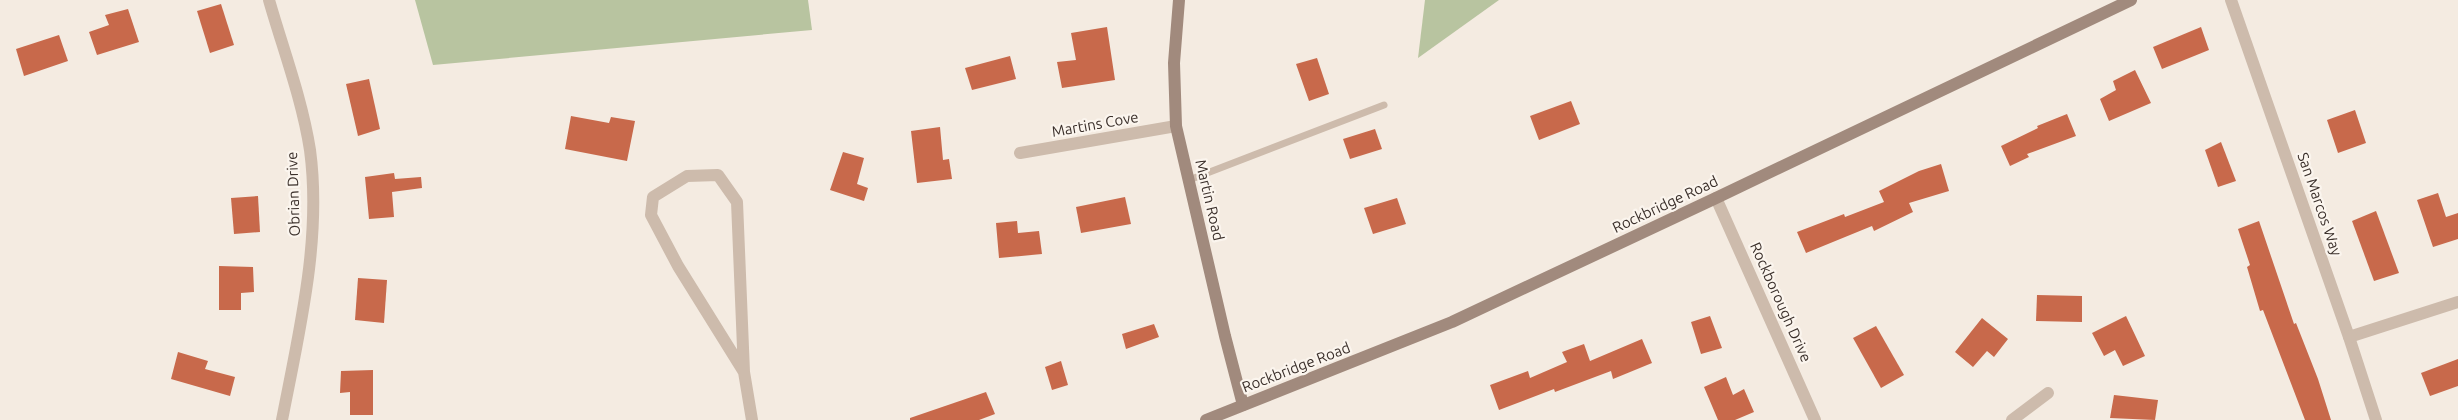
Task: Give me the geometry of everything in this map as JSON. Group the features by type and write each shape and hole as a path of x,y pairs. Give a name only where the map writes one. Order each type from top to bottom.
{"main road":[{"name":"Martin Road","path":"1179,0 1174,63 1176,126 1243,405"},
{"name":"Rockbridge Road","path":"1206,420 1452,322 2131,0"}],"street":[{"name":"Obrian Drive","path":"269,0 301,111 310,150 313,205 312,240 299,332 282,420"},
{"name":"San Marcos Way","path":"2231,0 2350,337 2376,420"},
{"name":"Martins Cove","path":"1020,153 1176,126"},
{"path":"744,372 678,266 652,215 653,196 687,176 718,175 737,202 744,372 752,420"},
{"name":"Rockborough Drive","path":"1716,198 1815,420"},
{"path":"2350,337 2458,302"},
{"path":"2012,420 2048,393"}],"lane":[{"path":"1189,180 1384,105"}],"green space":[{"path":"415,0 808,0 812,30 433,65"},
{"path":"1425,0 1499,0 1418,58"}],"building":[{"path":"221,4 234,45 210,53 197,11"},
{"path":"128,9 139,42 97,55 89,32 109,25 105,15"},
{"path":"1107,27 1115,80 1062,88 1057,62 1076,60 1071,33"},
{"path":"2201,27 2209,50 2162,69 2153,47"},
{"path":"59,35 68,61 24,76 16,49"},
{"path":"1010,56 1016,79 972,90 965,68"},
{"path":"1317,58 1329,94 1309,101 1296,64"},
{"path":"2135,70 2151,103 2109,121 2100,99 2116,90 2113,81"},
{"path":"369,79 380,129 358,136 346,84"},
{"path":"1571,101 1580,124 1539,140 1530,116"},
{"path":"2355,110 2366,143 2338,153 2327,120"},
{"path":"2067,114 2076,136 2027,154 2029,157 2010,166 2001,146 2038,128 2037,126"},
{"path":"571,116 609,123 611,117 635,121 627,161 565,149"},
{"path":"940,127 943,160 949,159 952,179 917,183 911,131"},
{"path":"1375,129 1382,149 1350,159 1343,139"},
{"path":"2221,142 2236,181 2218,187 2205,150"},
{"path":"843,152 864,158 857,184 868,188 864,201 830,190"},
{"path":"1941,164 1949,191 1909,203 1913,212 1874,231 1872,226 1806,253 1797,232 1844,214 1845,217 1884,202 1879,191 1919,171"},
{"path":"394,173 395,179 421,177 422,188 392,192 394,217 369,219 365,177"},
{"path":"2438,193 2446,217 2458,213 2458,239 2433,247 2417,200"},
{"path":"258,196 260,232 234,234 231,198"},
{"path":"1125,197 1131,224 1081,233 1076,207"},
{"path":"1397,198 1406,224 1373,234 1364,208"},
{"path":"2376,211 2399,273 2374,281 2352,221"},
{"path":"1017,221 1018,233 1039,231 1042,254 999,258 996,223"},
{"path":"2259,221 2294,324 2296,323 2318,379 2331,420 2305,420 2263,310 2260,311 2247,267 2250,265 2238,229"},
{"path":"219,266 253,267 254,292 241,293 241,310 219,310"},
{"path":"358,278 387,280 384,323 355,320"},
{"path":"2037,295 2082,296 2082,322 2036,321"},
{"path":"1710,316 1722,348 1701,354 1691,322"},
{"path":"2126,316 2145,356 2123,366 2115,350 2104,356 2092,333"},
{"path":"1982,318 2008,339 1994,357 1987,351 1973,367 1955,352"},
{"path":"1154,324 1159,337 1126,349 1122,334"},
{"path":"1876,326 1904,375 1881,388 1853,338"},
{"path":"1642,339 1652,363 1613,379 1611,371 1555,392 1554,389 1499,410 1490,385 1528,371 1530,378 1567,362 1562,352 1584,344 1590,361"},
{"path":"178,352 208,361 205,369 235,377 230,396 171,379"},
{"path":"2458,359 2458,386 2430,396 2421,373"},
{"path":"1061,361 1068,385 1052,390 1045,367"},
{"path":"373,370 373,415 350,415 350,392 340,393 341,371"},
{"path":"1726,377 1733,395 1744,389 1754,412 1735,420 1718,420 1704,387"},
{"path":"986,392 995,414 979,420 910,420 910,418"},
{"path":"2114,395 2158,400 2155,420 2110,418"}]}
